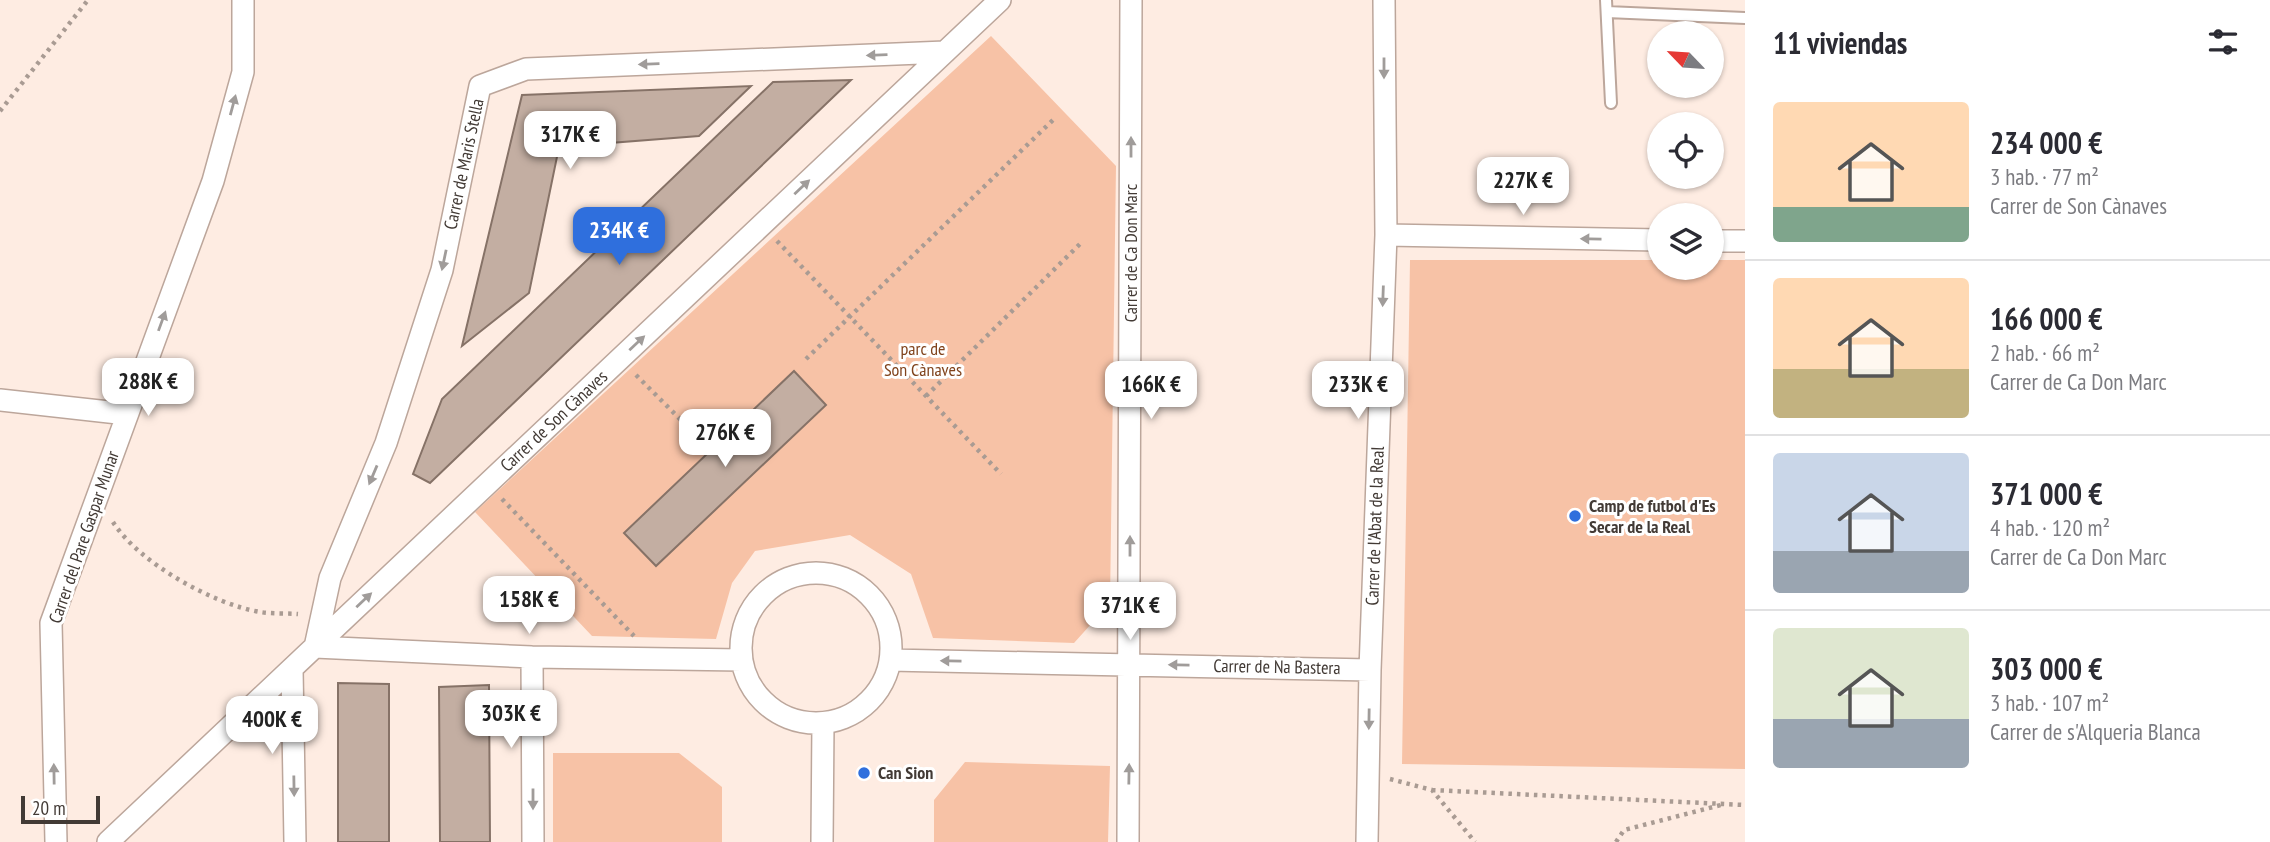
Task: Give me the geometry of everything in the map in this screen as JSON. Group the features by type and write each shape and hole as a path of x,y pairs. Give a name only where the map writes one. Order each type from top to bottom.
{"street":[{"name":"Carrer del Pare Gaspar Munar","path":"56,842 51,623 213,181 243,72 243,0"},
{"name":"Carrer de Son Cànaves","path":"108,842 1000,0"},
{"name":"Carrer de Ca Don Marc","path":"1128,842 1130,0"},
{"name":"Carrer de l'Abat de la Real","path":"1367,842 1370,670 1386,235 1384,0"},
{"name":"Carrer de Maris Stella","path":"315,647 330,578 386,443 442,270 480,86 526,69 945,52"},
{"path":"1386,235 1647,240"},
{"path":"1724,241 1745,242"},
{"path":"0,400 127,414"},
{"path":"816,572 842,576 864,589 881,609 890,634 890,660 882,683 867,703 846,716 823,723 800,721 779,713 762,700 749,682 742,660 742,634 751,610 759,600 768,590 790,576 816,572"},
{"path":"315,647 532,657 742,660"},
{"path":"532,657 533,842"},
{"name":"Carrer de Na Bastera","path":"890,660 1370,670"},
{"path":"292,669 295,842"},
{"path":"822,842 823,723"}],"lane":[{"path":"1611,103 1607,6 1745,18"}],"path":[{"path":"0,111 88,0"},
{"path":"806,359 1055,118"},
{"path":"762,225 1001,474"},
{"path":"926,396 1081,243"},
{"path":"620,359 701,440"},
{"path":"487,484 657,659"},
{"path":"97,497 118,530 156,567 224,601 260,612 322,615"},
{"path":"1368,774 1432,790 1745,805"},
{"path":"1432,790 1475,842"},
{"path":"1616,842 1624,830 1726,804"}],"green space":[{"name":"parc de Son Cànaves","path":"991,36 1116,166 1110,603 1074,643 933,638 911,574 850,535 755,551 732,583 716,639 592,636 475,512"},
{"name":"Camp de futbol d'Es Secar de la Real","path":"1410,260 1647,260 1647,280 1724,280 1724,260 1745,260 1745,769 1402,764"},
{"path":"553,753 679,753 722,787 722,842 553,842"},
{"path":"965,762 1110,766 1108,842 934,842 934,800"}],"building":[{"path":"851,80 430,483 413,474 442,399 773,82"},
{"path":"751,86 699,136 559,147 529,293 462,346 522,95"},
{"path":"794,371 826,405 656,566 624,533"},
{"path":"338,683 389,684 389,842 338,842"},
{"path":"489,685 490,842 440,842 439,687"}],"place":[{"name":"Camp de futbol d'Es Secar de la Real","path":"1575,516"},
{"name":"Can Sion","path":"864,773"}]}
